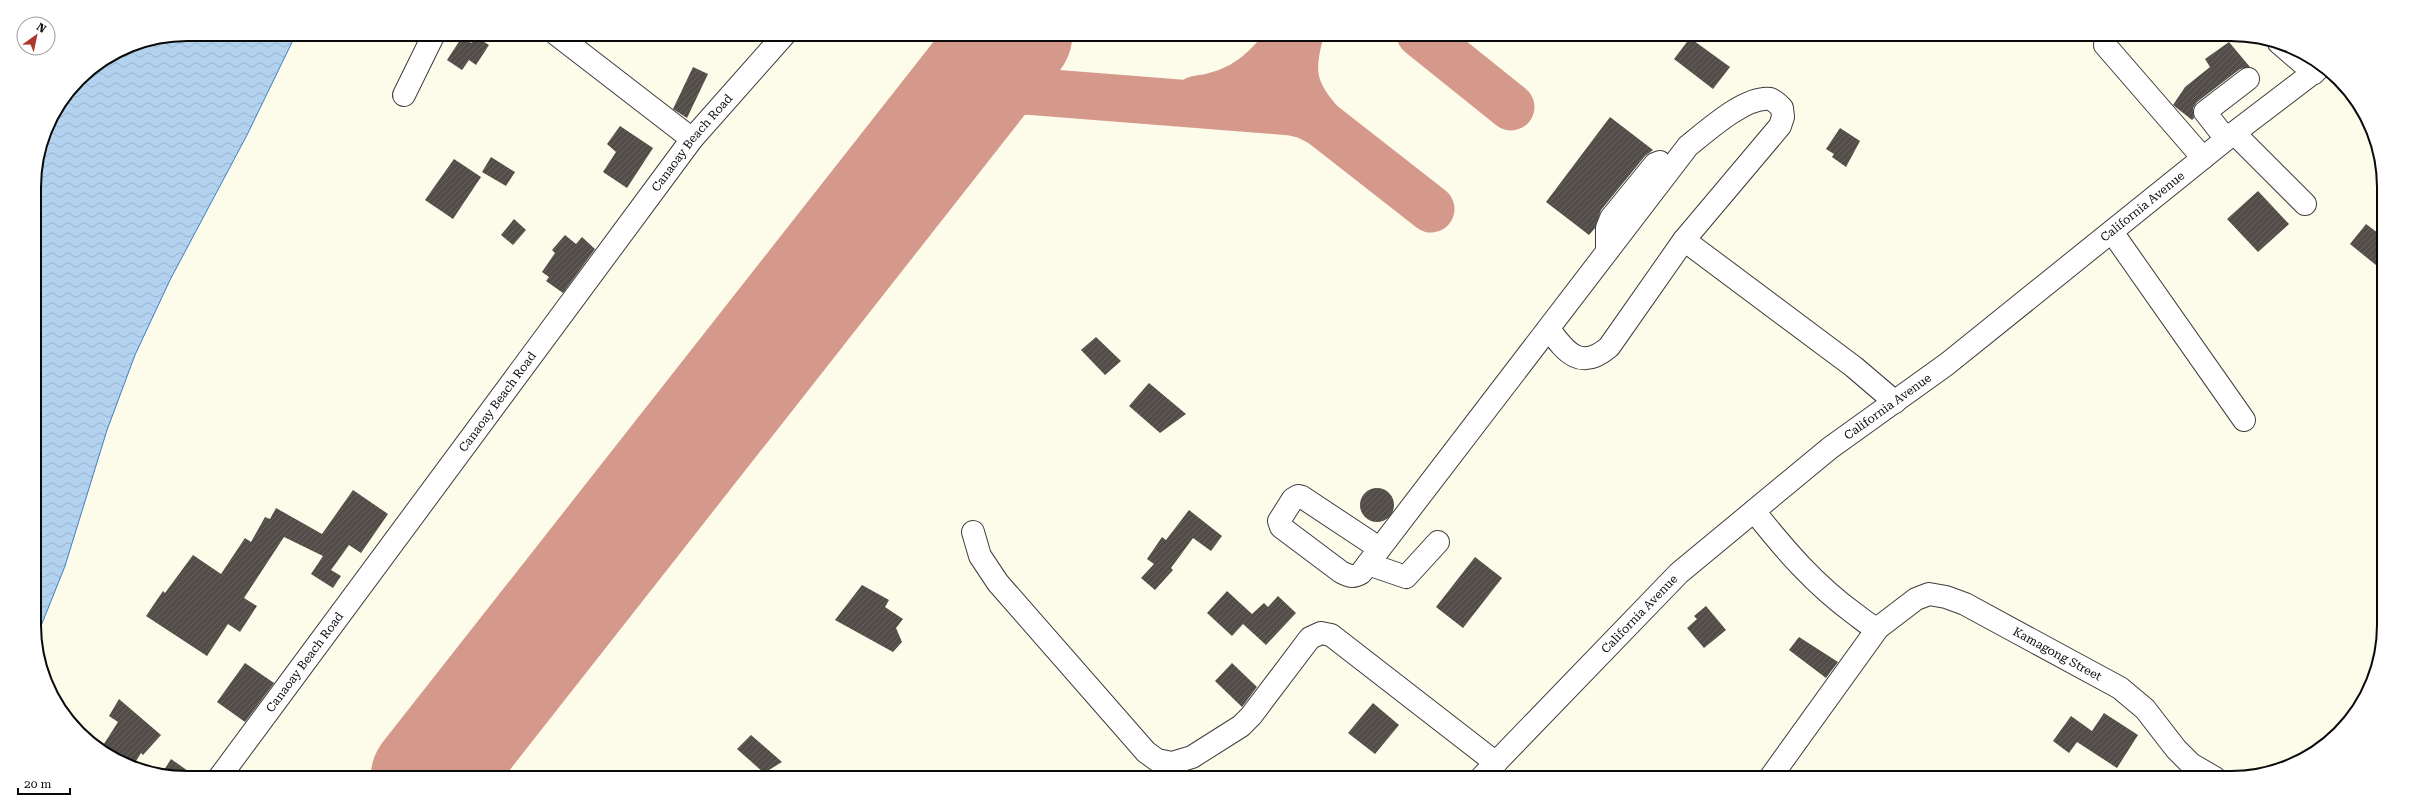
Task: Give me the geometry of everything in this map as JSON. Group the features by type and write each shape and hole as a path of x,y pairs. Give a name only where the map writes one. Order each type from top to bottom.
{"street":[{"path":"404,96 431,41"},
{"path":"565,41 692,139"},
{"name":"Canaoay Beach Road","path":"223,771 692,139 779,41"},
{"path":"2105,45 2203,158"},
{"name":"California Avenue","path":"1488,770 1679,573 1830,448 1947,364 2230,136 2318,70"},
{"path":"2248,79 2205,112 2305,204"},
{"path":"1438,542 1406,577 1374,556 1549,329 1681,154 1720,120 1750,103 1762,99 1772,100 1782,108 1783,117 1780,126 1684,240 1609,347 1601,354 1589,359 1578,358 1569,353 1549,329"},
{"path":"2112,232 2244,420"},
{"path":"1684,240 1854,367 1896,402"},
{"path":"1754,511 1803,570 1836,600 1871,626 1878,628"},
{"path":"972,532 980,556 998,583 1146,752 1157,760 1172,763 1192,757 1241,726 1271,691 1310,638 1321,633 1331,635 1488,770"},
{"name":"Kamagong Street","path":"1775,771 1878,628 1916,599 1929,594 1946,597 1965,604 2120,688 2145,709 2176,749 2191,764 2203,771"}],"water":[{"path":"177,41 293,41 247,135 170,280 135,355 107,430 65,566 41,626 41,177 46,149 52,131 71,98 91,77 122,56 131,52 149,46"}],"building":[{"path":"459,41 468,41 471,43 473,41 482,41 489,45 476,65 469,60 462,70 447,60"},
{"path":"1688,41 1694,41 1730,67 1713,89 1674,59"},
{"path":"2229,42 2250,67 2240,69 2197,102 2193,108 2194,118 2192,120 2173,105 2185,87 2210,67 2205,59"},
{"path":"693,67 708,74 687,118 673,109"},
{"path":"1610,117 1653,150 1645,156 1601,210 1595,228 1589,235 1546,202"},
{"path":"620,126 653,148 627,188 603,172 616,152 607,144"},
{"path":"1840,128 1860,141 1846,167 1832,157 1834,154 1826,149"},
{"path":"491,157 515,172 506,186 482,172"},
{"path":"454,159 481,177 453,219 425,200"},
{"path":"2258,191 2289,224 2258,252 2227,219"},
{"path":"514,219 526,230 513,245 501,235"},
{"path":"2366,224 2377,232 2377,266 2350,244"},
{"path":"565,235 576,244 582,237 595,249 563,293 546,281 549,277 542,272 555,253 552,250"},
{"path":"1096,337 1121,361 1105,375 1081,350"},
{"path":"1149,383 1186,414 1160,433 1129,406"},
{"path":"1374,488 1380,488 1389,493 1393,499 1393,511 1389,517 1380,522 1374,522 1365,517 1360,508 1360,502 1365,493"},
{"path":"353,490 388,514 361,553 349,545 331,570 341,576 333,588 311,574 323,556 284,537 244,598 257,606 240,632 228,624 207,656 146,616 163,591 165,593 193,555 221,574 245,538 251,542 265,517 270,519 276,508 322,534"},
{"path":"1189,510 1222,536 1211,551 1193,538 1171,568 1173,570 1155,590 1141,578 1154,564 1147,559 1162,537 1166,540"},
{"path":"1475,557 1502,578 1463,628 1436,607"},
{"path":"862,585 889,600 885,607 903,619 896,628 902,642 893,652 835,620"},
{"path":"1227,591 1252,614 1264,603 1268,607 1278,596 1296,613 1266,645 1243,624 1232,636 1207,613"},
{"path":"1706,606 1726,630 1704,648 1687,628 1697,619 1694,616"},
{"path":"1799,637 1838,662 1826,678 1789,650"},
{"path":"245,663 274,683 245,722 217,702"},
{"path":"1232,663 1257,687 1242,707 1215,681"},
{"path":"119,699 161,735 143,755 141,753 136,762 131,760 104,744 118,722 109,716"},
{"path":"1373,703 1399,725 1375,754 1348,733"},
{"path":"2104,713 2138,735 2117,768 2077,742 2069,753 2053,741 2071,716 2092,731"},
{"path":"751,735 782,762 767,771 762,771 737,749"},
{"path":"171,759 188,771 177,771 165,769"}],"taxiway":[{"path":"1010,41 1001,61 1000,68 1002,75 1006,81 1026,91"},
{"path":"1197,99 1228,92 1253,78 1264,69 1289,41"},
{"path":"1298,41 1295,60 1296,82 1305,102 1312,112 1321,123 1431,209"},
{"path":"1429,41 1511,107"},
{"path":"945,121 965,107 982,98 1026,91 1292,112 1305,115 1321,123"}],"runway":[{"path":"435,771 1008,41"}]}
